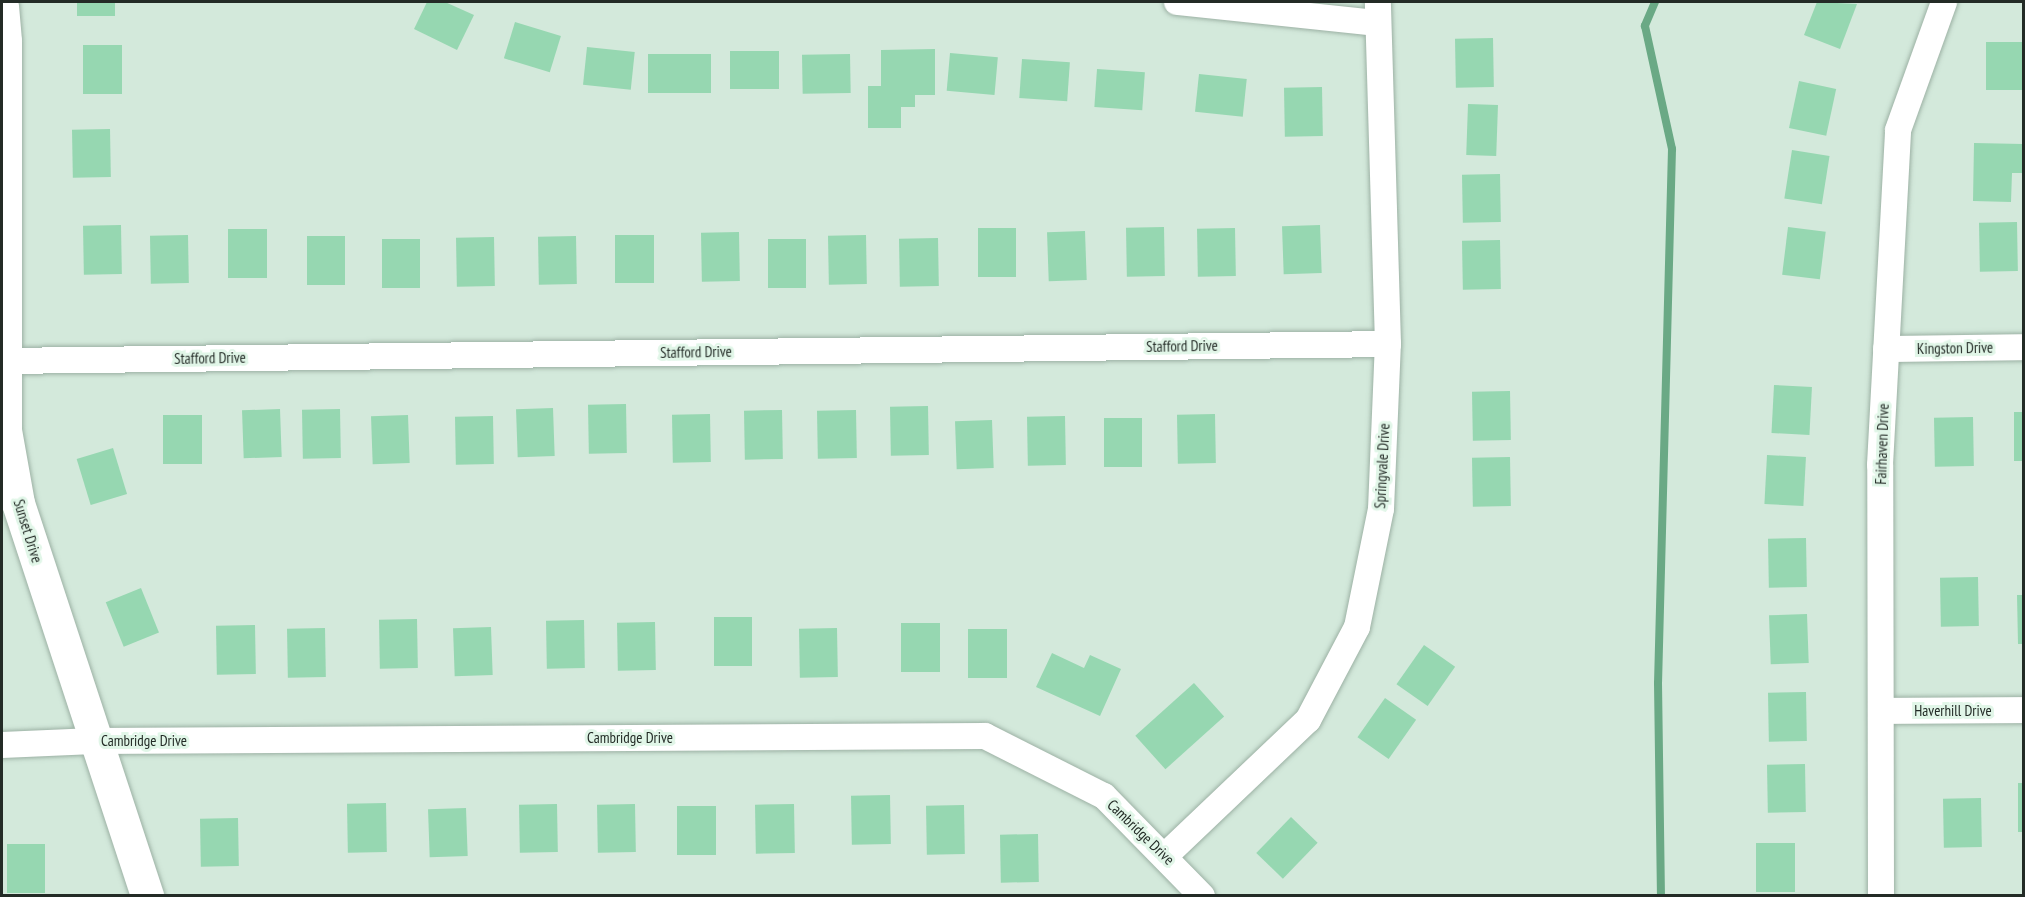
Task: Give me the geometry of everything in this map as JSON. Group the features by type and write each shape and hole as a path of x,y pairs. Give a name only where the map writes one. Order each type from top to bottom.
{"street":[{"path":"1177,2 1377,12"},
{"name":"Fairhaven Drive","path":"1881,896 1880,465 1898,130 1944,2"},
{"name":"Sunset Drive","path":"2,6 5,41 3,361 5,430 18,502 94,741 147,896"},
{"name":"Springvale Drive","path":"1166,855 1308,720 1357,627 1381,509 1388,344 1377,12"},
{"name":"Stafford Drive","path":"3,361 1388,344"},
{"name":"Kingston Drive","path":"1886,349 2024,347"},
{"name":"Haverhill Drive","path":"1882,711 2024,710"},
{"name":"Cambridge Drive","path":"2,746 94,741 985,736 1104,796 1166,855 1202,896"}],"building":[{"path":"77,2 115,2 115,16 77,16"},
{"path":"427,2 445,2 474,15 457,50 414,29"},
{"path":"1817,2 1857,4 1840,49 1804,35"},
{"path":"515,22 561,36 550,72 504,58"},
{"path":"1493,38 1494,87 1456,88 1455,39"},
{"path":"1986,42 2024,42 2024,90 1986,90"},
{"path":"83,45 122,45 122,94 83,94"},
{"path":"587,47 635,52 631,90 583,85"},
{"path":"935,49 935,95 915,95 915,107 901,107 901,128 868,128 868,86 881,86 881,50"},
{"path":"730,51 779,51 779,89 730,89"},
{"path":"950,53 998,57 995,95 947,91"},
{"path":"648,54 711,54 711,93 648,93"},
{"path":"850,54 851,93 803,94 802,55"},
{"path":"1022,59 1070,62 1067,101 1019,98"},
{"path":"1097,69 1145,72 1142,110 1094,107"},
{"path":"1199,74 1247,79 1243,117 1195,112"},
{"path":"1799,81 1836,89 1826,136 1789,128"},
{"path":"1322,87 1323,136 1285,137 1284,88"},
{"path":"1468,104 1498,105 1496,156 1466,155"},
{"path":"110,129 111,177 73,178 72,130"},
{"path":"1974,143 2023,144 2023,173 2012,173 2011,202 1973,201"},
{"path":"1792,150 1830,156 1822,204 1784,198"},
{"path":"1500,174 1501,222 1463,223 1462,175"},
{"path":"2017,222 2018,271 1980,272 1979,223"},
{"path":"121,225 122,274 84,275 83,226"},
{"path":"1320,225 1322,273 1284,274 1282,226"},
{"path":"1164,227 1165,276 1127,277 1126,228"},
{"path":"1788,227 1826,232 1820,279 1782,275"},
{"path":"978,228 1016,228 1016,277 978,277"},
{"path":"1235,228 1236,276 1198,277 1197,229"},
{"path":"228,229 267,229 267,278 228,278"},
{"path":"1085,231 1087,280 1049,281 1047,232"},
{"path":"739,232 740,281 702,282 701,233"},
{"path":"188,235 189,283 151,284 150,236"},
{"path":"615,235 654,235 654,283 615,283"},
{"path":"866,235 867,284 829,285 828,236"},
{"path":"307,236 345,236 345,285 307,285"},
{"path":"576,236 577,284 539,285 538,237"},
{"path":"494,237 495,286 457,287 456,238"},
{"path":"938,238 939,286 900,287 899,239"},
{"path":"382,239 420,239 420,288 382,288"},
{"path":"768,239 806,239 806,288 768,288"},
{"path":"1500,240 1501,289 1463,290 1462,241"},
{"path":"1774,385 1812,387 1809,435 1771,433"},
{"path":"1510,391 1511,440 1473,441 1472,392"},
{"path":"626,404 627,453 589,454 588,405"},
{"path":"928,406 929,455 891,456 890,407"},
{"path":"553,408 555,456 518,457 516,409"},
{"path":"280,409 282,457 244,458 242,410"},
{"path":"340,409 341,458 303,459 302,410"},
{"path":"782,410 783,459 745,460 744,411"},
{"path":"856,410 857,458 818,459 817,411"},
{"path":"2014,412 2024,412 2024,461 2014,461"},
{"path":"710,414 711,462 673,463 672,415"},
{"path":"1215,414 1216,463 1178,464 1177,415"},
{"path":"163,415 202,415 202,464 163,464"},
{"path":"408,415 410,463 373,464 371,416"},
{"path":"493,416 494,464 456,465 455,417"},
{"path":"1065,416 1066,465 1028,466 1027,417"},
{"path":"1973,417 1974,466 1935,467 1934,418"},
{"path":"1104,418 1142,418 1142,467 1104,467"},
{"path":"992,420 994,468 957,469 955,421"},
{"path":"113,448 127,494 91,505 77,459"},
{"path":"1767,455 1806,457 1803,506 1764,504"},
{"path":"1510,457 1511,506 1473,507 1472,458"},
{"path":"1806,538 1807,587 1769,588 1768,539"},
{"path":"1978,577 1979,626 1941,627 1940,578"},
{"path":"141,588 159,633 124,647 106,602"},
{"path":"2017,595 2024,595 2024,644 2018,644"},
{"path":"1807,614 1809,663 1771,664 1769,615"},
{"path":"714,617 752,617 752,666 714,666"},
{"path":"417,619 418,668 380,669 379,620"},
{"path":"584,620 585,668 547,669 546,621"},
{"path":"655,622 656,670 618,671 617,623"},
{"path":"901,623 940,623 940,672 901,672"},
{"path":"255,625 256,674 217,675 216,626"},
{"path":"491,627 493,675 455,676 453,628"},
{"path":"325,628 326,677 288,678 287,629"},
{"path":"837,628 838,677 800,678 799,629"},
{"path":"968,629 1007,629 1007,678 968,678"},
{"path":"1424,645 1455,667 1428,706 1396,684"},
{"path":"1052,653 1084,668 1090,655 1121,669 1100,716 1036,687"},
{"path":"1194,683 1224,716 1165,769 1135,736"},
{"path":"1806,692 1807,741 1769,742 1768,693"},
{"path":"1385,698 1416,720 1389,759 1357,737"},
{"path":"1805,764 1806,812 1768,813 1767,765"},
{"path":"2018,783 2024,783 2024,832 2018,832"},
{"path":"890,795 891,844 852,845 851,796"},
{"path":"1981,798 1982,847 1944,848 1943,799"},
{"path":"386,803 387,852 348,853 347,804"},
{"path":"557,804 558,852 520,853 519,805"},
{"path":"635,804 636,852 598,853 597,805"},
{"path":"794,804 795,853 756,854 755,805"},
{"path":"964,805 965,854 927,855 926,806"},
{"path":"677,806 716,806 716,855 677,855"},
{"path":"466,808 468,856 430,857 428,809"},
{"path":"1291,817 1318,843 1283,879 1256,853"},
{"path":"238,818 239,866 201,867 200,819"},
{"path":"1038,834 1039,882 1001,883 1000,835"},
{"path":"1756,843 1795,843 1795,892 1756,892"},
{"path":"7,844 45,844 45,893 7,893"}],"waterway":[{"path":"1655,2 1645,26 1672,149 1658,683 1661,896"}]}
